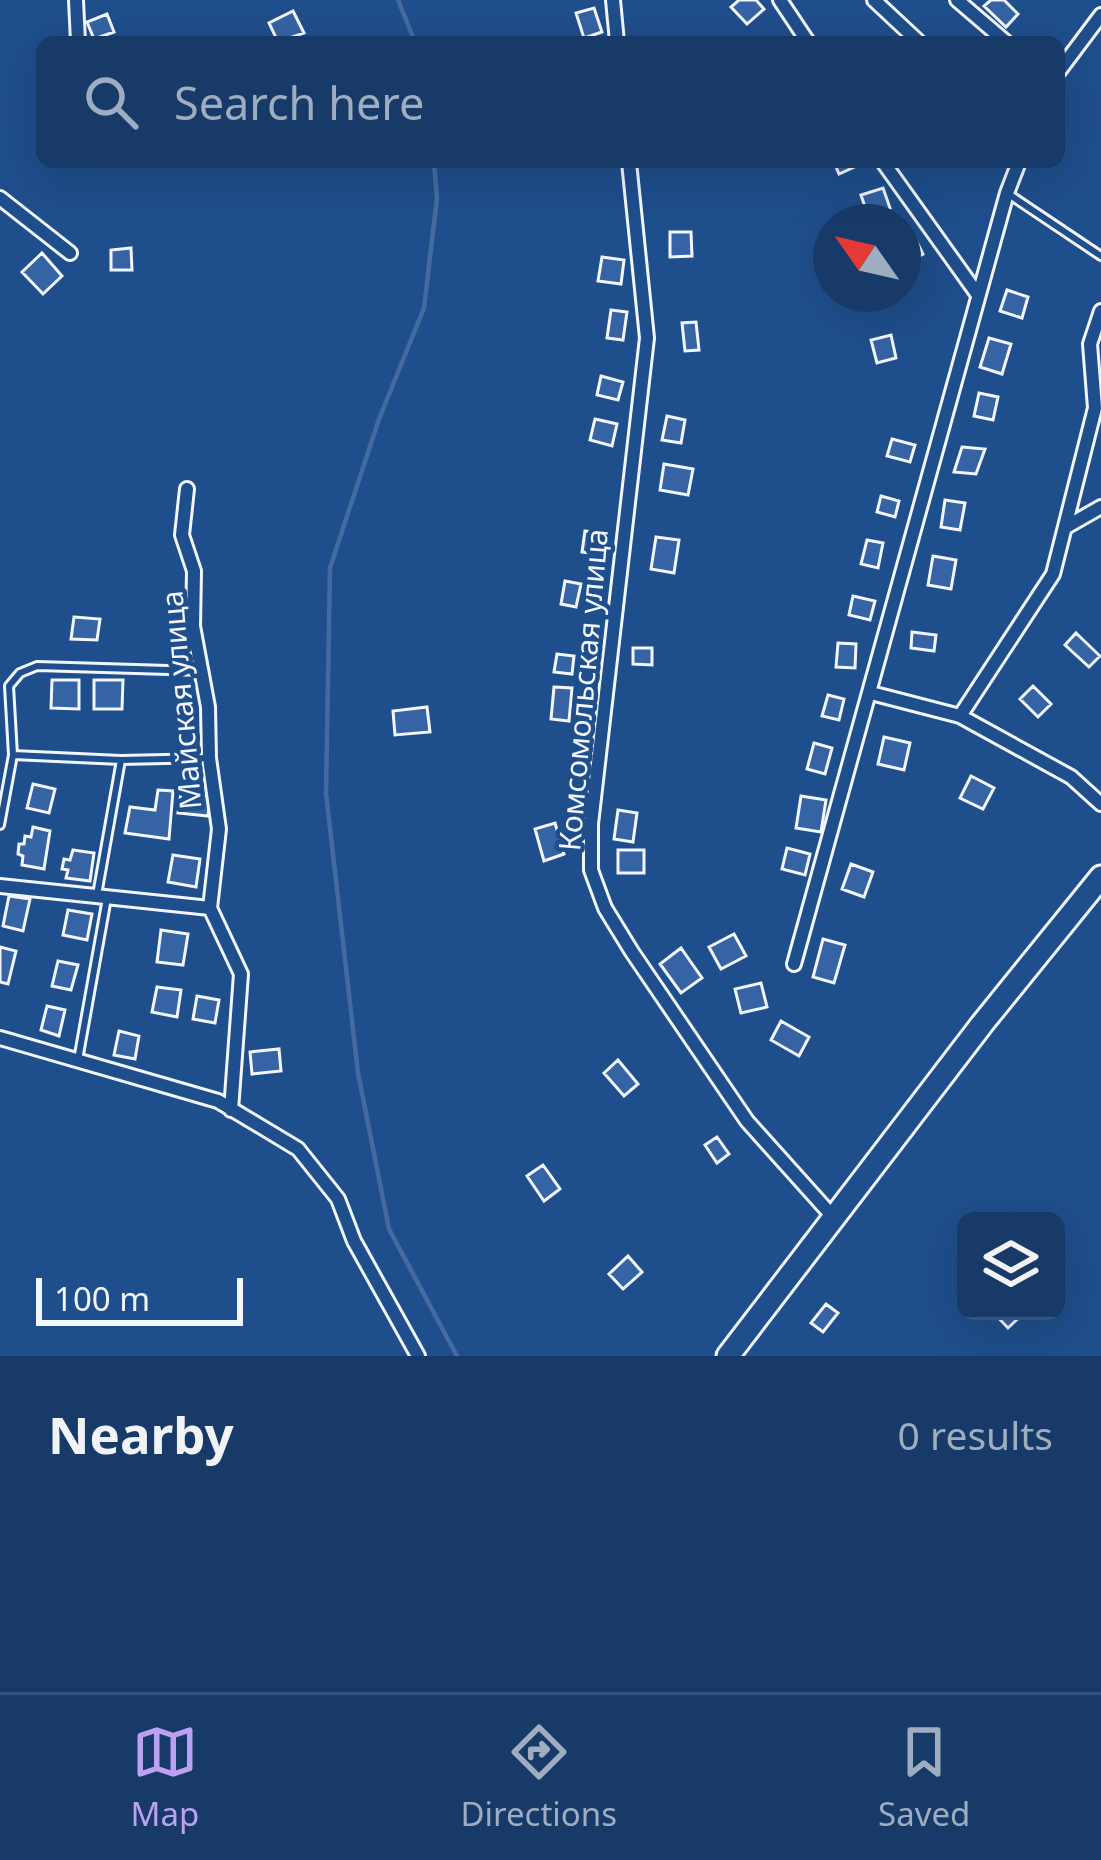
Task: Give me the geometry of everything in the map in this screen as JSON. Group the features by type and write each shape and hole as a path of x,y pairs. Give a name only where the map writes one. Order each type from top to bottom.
{"main road":[{"path":"728,1356 982,1024 1101,878"}],"street":[{"path":"76,0 78,36"},
{"path":"613,0 616,36"},
{"path":"780,0 804,36"},
{"path":"874,0 913,36"},
{"path":"957,0 999,36"},
{"path":"1065,63 1101,15"},
{"name":"Комсомольская улица","path":"630,168 647,338 591,824 591,870 605,908 632,952 747,1121 834,1218"},
{"path":"887,168 978,295"},
{"path":"794,964 1016,168"},
{"path":"0,198 70,253"},
{"path":"960,716 1054,574 1095,408 1090,344 1101,310"},
{"name":"Майская улица","path":"187,489 182,535 194,572 193,626 208,707 208,758 219,829 210,908"},
{"path":"1066,527 1101,507"},
{"path":"871,693 960,716 1071,777 1101,804"},
{"path":"0,886 210,908 241,974 231,1109"},
{"path":"0,1038 218,1101 298,1149 338,1199 354,1241 418,1356"}],"lane":[{"path":"1006,193 1101,256"},
{"path":"0,825 13,754 9,686 20,673 37,666 201,671"},
{"path":"0,682 9,686"},
{"path":"13,754 121,760 208,758"},
{"path":"78,1060 121,760"}],"building":[{"path":"739,0 756,0 764,9 747,24 731,7"},
{"path":"991,0 1004,0 1018,14 1006,27 984,6"},
{"path":"594,8 602,32 583,36 576,13"},
{"path":"293,11 304,33 275,36 269,23"},
{"path":"107,14 114,32 93,36 87,22"},
{"path":"883,188 889,204 864,204 861,195"},
{"path":"670,232 691,232 692,256 670,257"},
{"path":"131,248 132,270 111,270 111,250"},
{"path":"42,253 62,276 43,294 22,272"},
{"path":"602,257 624,260 621,284 598,281"},
{"path":"1007,290 1028,297 1022,318 1000,311"},
{"path":"611,310 627,312 623,340 607,338"},
{"path":"696,322 699,350 685,351 682,323"},
{"path":"891,335 896,358 877,363 871,340"},
{"path":"989,338 1011,344 1002,374 980,367"},
{"path":"601,376 623,382 618,400 597,395"},
{"path":"979,393 998,397 993,420 974,416"},
{"path":"667,416 685,420 681,443 662,440"},
{"path":"595,419 617,424 612,446 590,440"},
{"path":"892,439 915,445 910,462 887,456"},
{"path":"962,447 985,449 976,474 954,472"},
{"path":"664,464 693,469 688,495 660,490"},
{"path":"881,496 899,501 895,517 877,512"},
{"path":"945,500 965,503 960,530 941,527"},
{"path":"585,531 600,533 597,554 582,552"},
{"path":"656,537 679,540 674,573 651,569"},
{"path":"867,540 883,543 878,568 861,564"},
{"path":"933,556 956,560 951,589 928,585"},
{"path":"565,581 581,584 576,607 561,604"},
{"path":"853,596 875,601 870,620 849,615"},
{"path":"74,617 100,619 97,640 71,639"},
{"path":"912,632 936,635 934,651 911,648"},
{"path":"1076,633 1100,656 1089,667 1065,645"},
{"path":"838,643 856,644 855,668 836,667"},
{"path":"633,648 652,648 652,665 633,664"},
{"path":"557,654 574,656 572,674 554,672"},
{"path":"52,680 79,680 79,709 51,708"},
{"path":"94,680 123,680 122,709 94,709"},
{"path":"1033,686 1051,704 1038,717 1020,699"},
{"path":"554,687 572,688 569,721 551,719"},
{"path":"828,695 844,699 839,720 822,716"},
{"path":"427,707 430,732 395,735 393,711"},
{"path":"884,737 910,743 904,770 878,764"},
{"path":"814,743 832,748 825,774 807,769"},
{"path":"971,776 994,788 983,809 960,798"},
{"path":"33,784 55,789 49,813 27,808"},
{"path":"158,790 173,791 169,839 125,833 130,807 155,810"},
{"path":"181,793 210,796 208,816 178,813"},
{"path":"801,796 826,800 821,832 796,828"},
{"path":"618,810 637,813 633,842 614,839"},
{"path":"555,823 564,854 544,861 535,829"},
{"path":"33,827 50,831 44,869 22,865 23,856 18,854 19,844 24,844 25,836 31,837"},
{"path":"787,848 810,854 805,875 782,869"},
{"path":"73,850 94,853 90,881 66,878 64,859 70,860"},
{"path":"618,850 644,850 644,873 618,873"},
{"path":"173,855 200,859 196,887 168,882"},
{"path":"851,864 873,872 864,897 842,889"},
{"path":"9,896 30,899 23,931 3,926"},
{"path":"68,910 92,914 87,940 63,935"},
{"path":"161,930 188,934 183,965 157,962"},
{"path":"734,934 746,956 721,969 709,947"},
{"path":"823,939 845,945 834,983 813,977"},
{"path":"0,947 16,951 8,984 0,982"},
{"path":"681,948 702,978 681,993 660,964"},
{"path":"58,961 78,965 71,990 52,986"},
{"path":"761,983 767,1007 741,1013 735,989"},
{"path":"157,987 181,990 177,1017 152,1012"},
{"path":"197,996 219,1000 215,1023 193,1019"},
{"path":"47,1006 65,1010 59,1036 41,1030"},
{"path":"781,1021 809,1037 799,1056 771,1040"},
{"path":"119,1031 139,1036 135,1059 114,1055"},
{"path":"279,1049 281,1071 252,1074 250,1052"},
{"path":"618,1060 638,1084 624,1096 604,1073"},
{"path":"717,1137 729,1154 717,1163 705,1145"},
{"path":"543,1165 560,1189 544,1201 527,1176"},
{"path":"628,1256 642,1272 623,1289 609,1274"},
{"path":"826,1304 838,1313 823,1332 811,1323"}],"waterway":[{"path":"398,0 413,36"},
{"path":"434,168 437,198 424,308 379,419 330,568 326,793 358,1073 389,1229 457,1356"}]}
